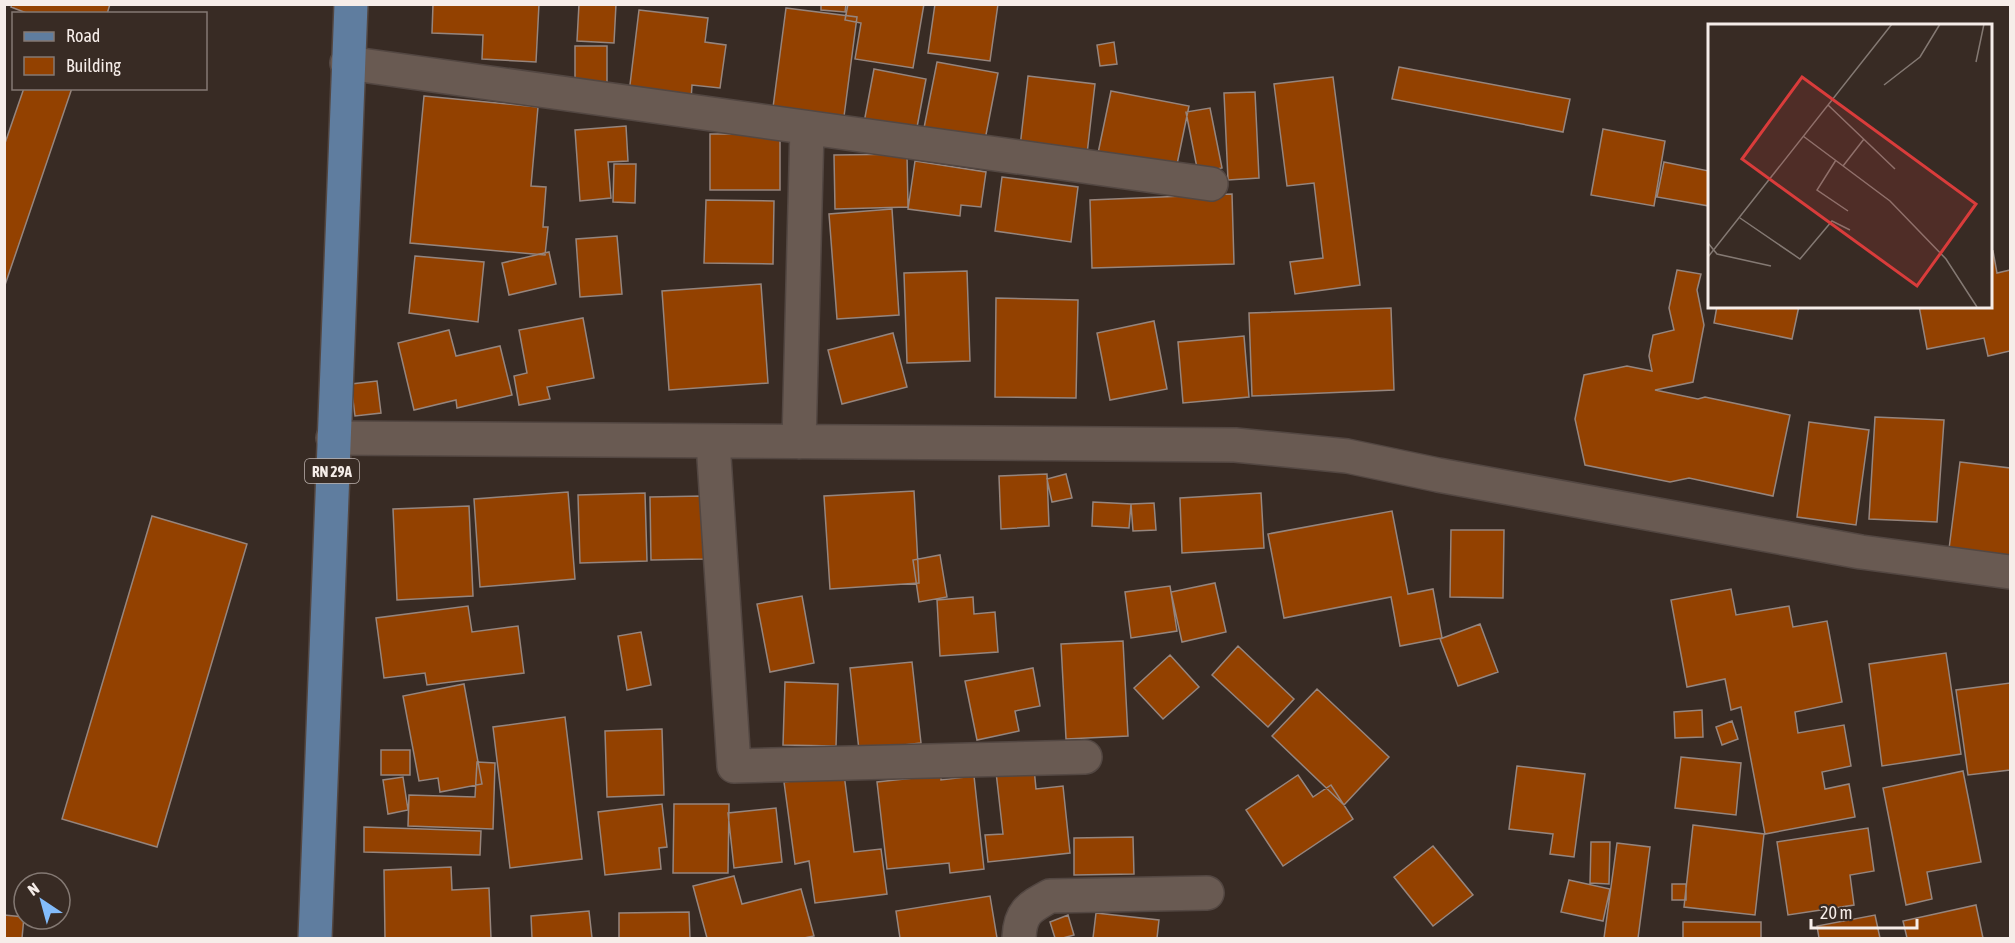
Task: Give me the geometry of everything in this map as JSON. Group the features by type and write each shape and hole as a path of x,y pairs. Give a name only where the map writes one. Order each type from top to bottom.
{"main road":[{"name":"RN 29A","path":"315,939 351,4"}],"street":[{"path":"347,63 1211,184"},
{"path":"799,442 807,128"},
{"path":"333,438 1235,445 1347,456 1438,475 1850,550 2010,572"},
{"path":"713,442 734,766 1085,757"},
{"path":"1019,939 1020,921 1034,905 1050,896 1207,893"}],"building":[{"path":"12,4 110,4 108,12 24,12 11,7"},
{"path":"433,4 539,4 536,62 482,59 483,35 432,33"},
{"path":"579,4 616,4 614,43 577,41"},
{"path":"821,4 846,4 845,12 821,10"},
{"path":"848,4 924,4 913,68 855,59 861,23 845,20"},
{"path":"935,4 998,4 990,61 928,53"},
{"path":"786,8 857,17 843,124 772,115"},
{"path":"639,10 708,18 705,42 726,45 720,88 692,85 691,100 629,93"},
{"path":"1114,42 1117,64 1100,66 1097,45"},
{"path":"575,46 607,46 607,89 575,89"},
{"path":"937,62 998,73 984,145 923,133"},
{"path":"1399,67 1570,99 1563,132 1392,99"},
{"path":"874,69 926,79 915,138 863,128"},
{"path":"1028,76 1095,84 1087,154 1020,147"},
{"path":"1333,77 1360,285 1295,294 1290,262 1323,258 1314,183 1287,186 1274,84"},
{"path":"23,90 71,90 4,288 4,146"},
{"path":"1111,91 1189,106 1175,174 1097,158"},
{"path":"1255,92 1259,178 1228,180 1224,93"},
{"path":"424,96 538,107 531,186 546,187 543,227 548,227 545,255 410,243"},
{"path":"1210,108 1222,168 1198,173 1186,112"},
{"path":"626,126 628,161 608,162 611,198 580,201 575,130"},
{"path":"1603,129 1665,141 1654,206 1591,195"},
{"path":"710,134 780,134 780,190 710,190"},
{"path":"907,154 908,207 835,209 834,155"},
{"path":"915,161 986,172 981,207 961,205 960,216 908,209"},
{"path":"1664,162 1708,171 1708,206 1657,197"},
{"path":"614,164 636,164 635,203 613,202"},
{"path":"1002,177 1078,187 1071,242 995,231"},
{"path":"1232,194 1234,264 1092,268 1090,200"},
{"path":"706,200 774,201 773,264 704,263"},
{"path":"892,209 899,315 837,319 829,214"},
{"path":"617,236 622,294 580,297 576,239"},
{"path":"1993,251 1997,273 2010,270 2010,351 1988,356 1984,338 1927,349 1919,308 1991,308 1991,252"},
{"path":"549,252 556,284 509,295 502,263"},
{"path":"415,256 484,262 478,322 409,313"},
{"path":"1677,270 1701,274 1697,290 1704,325 1693,382 1655,390 1698,399 1705,397 1790,415 1773,496 1689,478 1670,482 1585,465 1575,419 1584,375 1627,366 1652,371 1649,356 1653,335 1674,330 1669,308"},
{"path":"967,271 970,361 907,363 904,273"},
{"path":"761,284 768,383 669,390 662,291"},
{"path":"996,298 1078,300 1076,398 995,397"},
{"path":"1391,308 1394,390 1252,396 1249,313"},
{"path":"1717,308 1799,308 1792,339 1714,323"},
{"path":"583,318 594,378 547,387 550,399 519,405 514,376 527,373 519,330"},
{"path":"1154,321 1167,389 1110,400 1097,333"},
{"path":"449,330 456,356 500,346 512,395 457,408 456,400 414,410 398,343"},
{"path":"893,333 907,387 842,404 828,350"},
{"path":"1244,336 1249,397 1183,403 1178,342"},
{"path":"377,381 381,413 355,416 351,384"},
{"path":"1875,417 1944,420 1937,522 1869,519"},
{"path":"1809,422 1869,430 1856,525 1797,517"},
{"path":"1960,462 2010,468 2010,556 1949,549"},
{"path":"1047,474 1049,526 1001,529 999,476"},
{"path":"1066,474 1072,498 1052,502 1047,479"},
{"path":"914,491 919,583 830,589 824,496"},
{"path":"568,492 575,579 480,587 474,499"},
{"path":"645,493 647,561 580,563 578,495"},
{"path":"1261,493 1264,548 1182,553 1180,498"},
{"path":"702,496 704,559 651,560 650,497"},
{"path":"1093,502 1131,504 1129,528 1092,526"},
{"path":"1154,503 1156,530 1133,531 1131,504"},
{"path":"469,506 473,596 397,600 393,509"},
{"path":"1392,511 1408,594 1433,589 1442,638 1400,646 1391,597 1284,618 1268,534"},
{"path":"152,516 247,544 157,847 62,819"},
{"path":"1451,530 1504,530 1503,598 1450,597"},
{"path":"940,555 947,597 919,602 913,560"},
{"path":"1215,583 1226,632 1182,642 1171,592"},
{"path":"1170,586 1177,631 1131,638 1125,592"},
{"path":"1731,589 1736,615 1789,606 1793,627 1827,621 1842,702 1795,712 1798,733 1844,725 1851,766 1822,772 1825,789 1849,784 1855,817 1765,834 1741,707 1731,710 1725,679 1687,687 1671,600"},
{"path":"802,596 814,663 770,672 757,604"},
{"path":"973,597 974,614 995,612 998,652 940,656 937,600"},
{"path":"468,606 472,632 518,626 524,673 427,685 425,673 384,678 376,618"},
{"path":"1480,624 1498,672 1458,686 1440,639"},
{"path":"641,632 651,685 627,690 618,636"},
{"path":"1123,641 1128,736 1066,739 1061,644"},
{"path":"1238,646 1294,699 1268,727 1212,675"},
{"path":"1946,653 1961,754 1882,766 1869,664"},
{"path":"1170,655 1199,687 1163,719 1134,688"},
{"path":"912,662 921,743 859,750 850,668"},
{"path":"1033,668 1040,706 1015,711 1019,731 977,740 965,681"},
{"path":"785,682 838,684 836,746 783,745"},
{"path":"2010,683 2010,770 1968,775 1956,690"},
{"path":"464,684 482,784 440,792 438,778 419,781 403,696"},
{"path":"1317,689 1389,757 1344,805 1272,736"},
{"path":"1702,710 1703,737 1675,738 1674,712"},
{"path":"565,717 582,859 510,868 493,727"},
{"path":"1732,721 1738,739 1722,745 1716,727"},
{"path":"662,729 664,795 607,797 605,731"},
{"path":"381,750 410,750 410,775 381,775"},
{"path":"1681,757 1741,763 1736,815 1675,808"},
{"path":"477,762 495,763 493,829 408,826 409,795 475,797"},
{"path":"1517,766 1585,774 1574,857 1550,854 1553,834 1509,829"},
{"path":"1034,768 1036,789 1063,786 1070,853 988,862 985,835 1003,834 996,772"},
{"path":"1963,771 1981,862 1927,872 1932,899 1906,905 1883,788"},
{"path":"844,774 854,852 881,849 887,894 815,903 809,861 795,864 784,782"},
{"path":"941,775 941,780 974,776 984,869 950,873 949,863 887,869 877,782"},
{"path":"1298,775 1313,797 1331,785 1353,819 1283,866 1246,810"},
{"path":"403,777 408,810 388,814 383,780"},
{"path":"662,804 667,847 659,848 661,869 605,875 598,812"},
{"path":"674,804 729,804 728,873 673,873"},
{"path":"776,808 782,862 734,868 728,813"},
{"path":"1693,825 1764,834 1755,915 1684,907"},
{"path":"364,827 481,831 480,855 364,852"},
{"path":"1868,828 1874,871 1850,875 1854,905 1788,915 1777,842"},
{"path":"1133,837 1134,874 1074,875 1074,838"},
{"path":"1591,842 1610,842 1609,884 1590,883"},
{"path":"1617,843 1650,847 1638,938 1604,938"},
{"path":"1433,846 1473,895 1433,926 1394,877"},
{"path":"451,867 452,890 489,888 491,938 385,938 384,870"},
{"path":"734,876 742,904 801,889 814,936 804,938 707,938 693,886"},
{"path":"1569,880 1610,889 1603,921 1561,912"},
{"path":"1672,884 1686,884 1686,900 1672,900"},
{"path":"990,896 997,938 900,938 896,911"},
{"path":"1976,905 1983,938 1907,938 1903,921"},
{"path":"589,911 592,938 532,938 531,916"},
{"path":"689,912 690,938 619,938 619,913"},
{"path":"1096,913 1159,920 1157,938 1093,938"},
{"path":"4,915 12,916 12,931 23,931 22,938 4,938"},
{"path":"1068,915 1074,935 1055,938 1050,922"},
{"path":"1875,915 1880,938 1819,938 1817,926"},
{"path":"1683,922 1761,922 1761,938 1683,938"}]}
